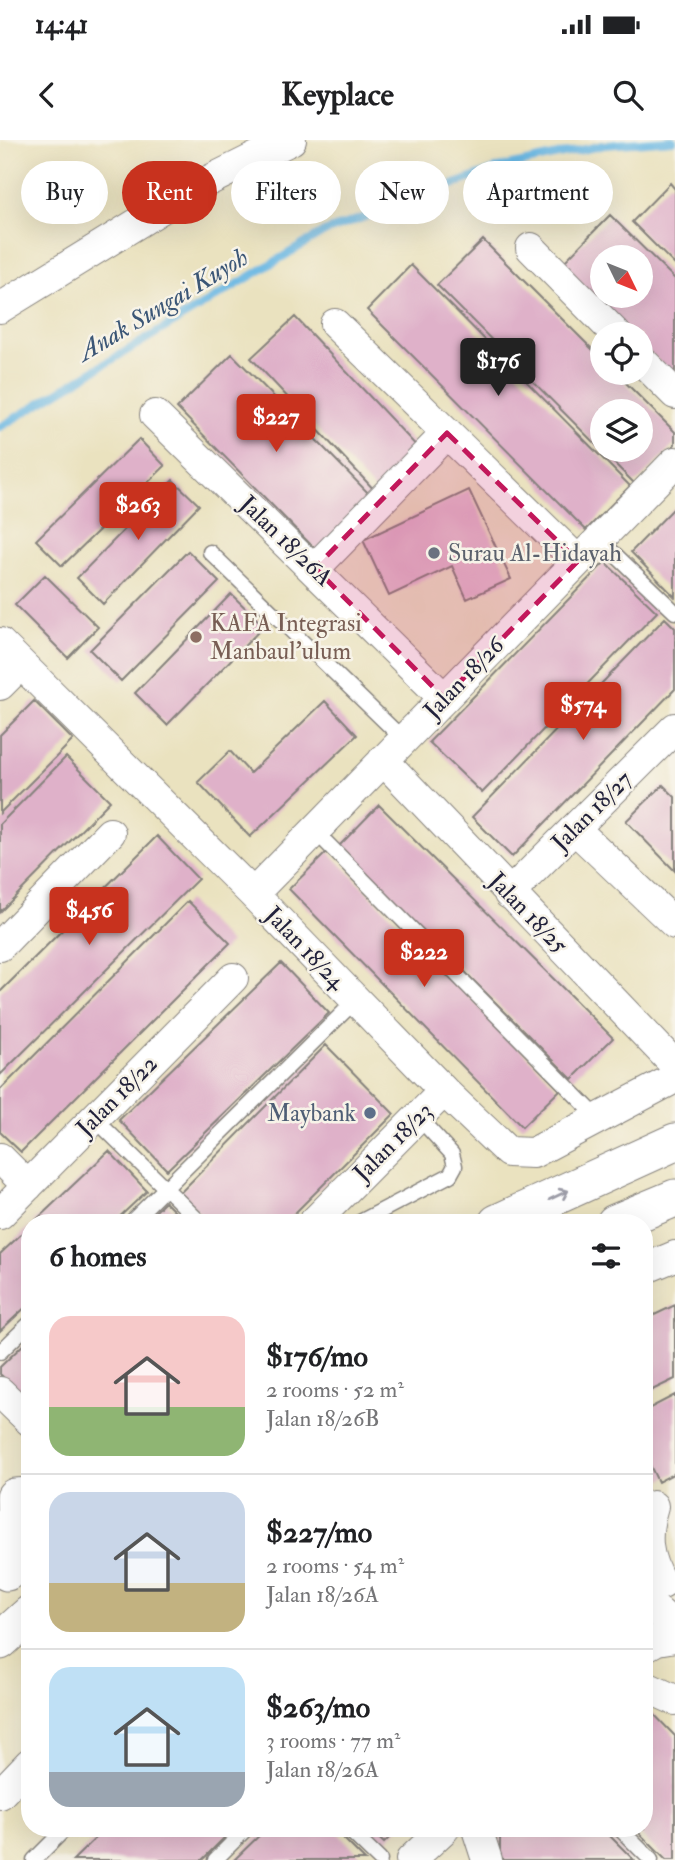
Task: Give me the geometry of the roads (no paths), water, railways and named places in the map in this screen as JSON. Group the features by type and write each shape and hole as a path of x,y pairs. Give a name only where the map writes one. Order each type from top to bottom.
{"street":[{"path":"0,308 198,186 291,140"},
{"path":"531,248 604,322"},
{"path":"335,324 578,561"},
{"path":"653,372 675,394"},
{"name":"Jalan 18/26A","path":"155,415 315,568 444,698"},
{"path":"315,568 447,433"},
{"name":"Jalan 18/26","path":"253,894 675,462"},
{"name":"Jalan 18/24","path":"0,643 253,894 444,1091 508,1152 533,1153 675,1079"},
{"path":"0,685 22,664"},
{"name":"Jalan 18/27","path":"509,894 675,728"},
{"name":"Jalan 18/25","path":"393,750 509,894 675,1065"},
{"path":"575,829 675,925"},
{"path":"0,946 110,833"},
{"name":"Jalan 18/22","path":"0,1214 233,978"},
{"name":"Jalan 18/23","path":"322,1214 444,1091"},
{"path":"518,1214 675,1142"},
{"path":"0,1158 28,1186"},
{"path":"637,1214 675,1198"},
{"path":"653,1265 675,1256"},
{"path":"0,1392 21,1412"},
{"path":"12,1567 19,1497"},
{"path":"656,1586 675,1626"},
{"path":"0,1641 21,1622"},
{"path":"653,1642 675,1637"},
{"path":"653,1690 675,1700"},
{"path":"0,1794 21,1772"},
{"path":"415,1859 436,1837"},
{"path":"480,1837 487,1860"}],"lane":[{"path":"600,540 675,612"},
{"path":"210,552 393,750"},
{"path":"315,831 599,1119"},
{"path":"139,1214 356,1000"},
{"path":"375,1214 450,1175 455,1166 452,1153 418,1117"},
{"path":"95,1118 192,1214"},
{"path":"0,1352 21,1332"},
{"path":"34,1860 57,1837"},
{"path":"215,1860 238,1837"},
{"path":"356,1837 380,1860"},
{"path":"629,1837 651,1860"}],"waterway":[{"name":"Anak Sungai Kuyoh","path":"0,427 324,232 499,168 604,145 673,140"}],"place":[{"name":"Surau Al-Hidayah","path":"434,553"},
{"name":"KAFA Integrasi Manbaul'ulum","path":"196,637"},
{"name":"Maybank","path":"370,1113"}]}
